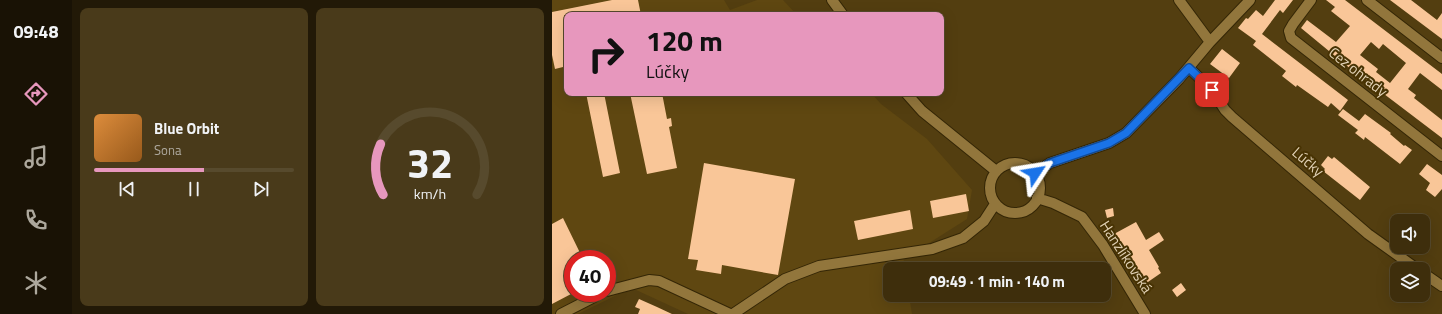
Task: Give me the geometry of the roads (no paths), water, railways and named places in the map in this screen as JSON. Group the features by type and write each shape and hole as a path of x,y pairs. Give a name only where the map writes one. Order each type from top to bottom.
{"street":[{"path":"832,0 841,12"},
{"path":"1179,0 1210,42"},
{"path":"1035,173 1050,163 1109,143 1126,133 1189,68 1210,42 1250,0"},
{"name":"Cez ohrady","path":"1311,0 1293,24 1290,30 1290,38 1442,156"},
{"path":"1367,0 1442,58"},
{"name":"Lúčky","path":"1189,68 1212,90 1225,110 1232,117 1365,232 1407,262"},
{"path":"909,96 922,111 996,171"},
{"path":"1008,163 1023,164 1035,173 1038,178 1040,188 1037,198 1028,209 1021,212 1007,211 995,204 990,191 992,177 1001,166 1008,163"},
{"name":"Hanzlíkovská","path":"1037,198 1053,203 1082,217 1103,245 1145,314"},
{"path":"616,289 649,280 659,281 731,314 785,279 819,266 932,249 963,238 984,220 995,204"},
{"path":"1430,278 1442,286"},
{"path":"561,314 584,302"}]}
